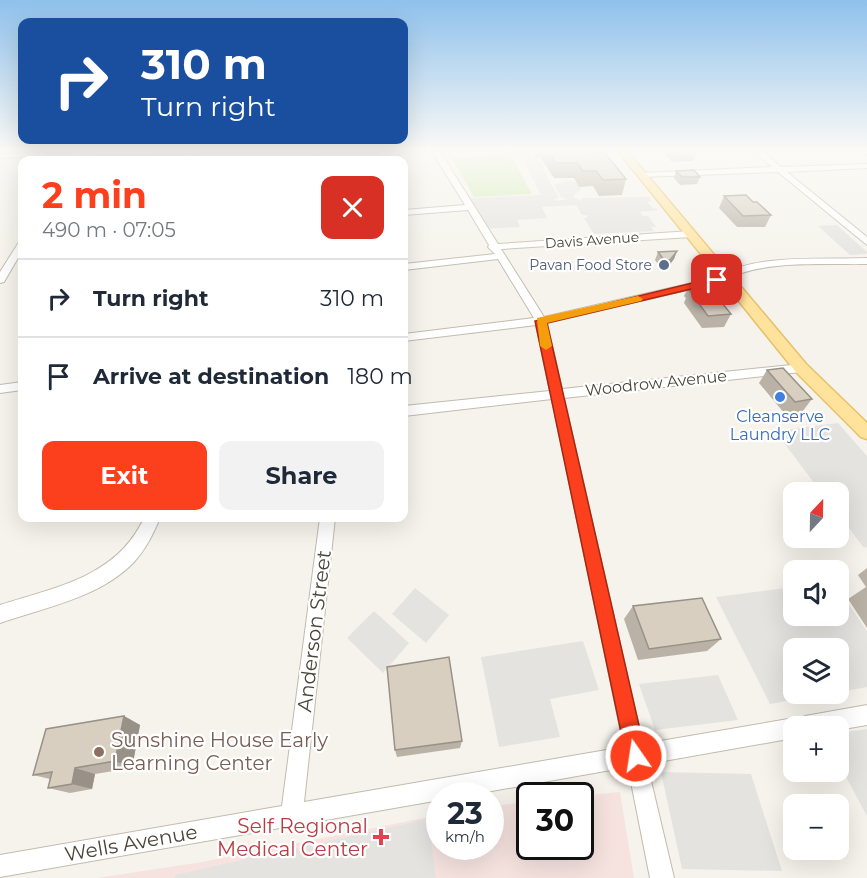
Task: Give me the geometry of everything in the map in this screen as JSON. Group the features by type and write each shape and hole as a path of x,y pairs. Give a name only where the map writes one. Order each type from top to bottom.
{"main road":[{"path":"655,191 801,368 867,433"}],"street":[{"path":"459,191 541,321 662,878"},
{"path":"805,191 867,242"},
{"path":"408,213 469,207"},
{"path":"850,228 867,227"},
{"name":"Davis Avenue","path":"408,266 496,252 691,234"},
{"path":"0,280 18,250"},
{"path":"0,258 12,258"},
{"path":"408,338 541,321 717,280 723,274 743,267 867,261"},
{"name":"Woodrow Avenue","path":"408,411 801,368"},
{"path":"0,388 18,386"},
{"path":"0,614 115,570 136,549 150,522"},
{"name":"Anderson Street","path":"292,815 327,522"},
{"path":"849,718 867,715"},
{"name":"Wells Avenue","path":"0,866 783,730"}],"shaded area":[{"path":"539,191 555,191 559,198 554,199 556,201 568,199 561,197 557,191 578,191 573,197 582,201 581,198 649,197 652,201 647,202 653,208 660,210 640,212 643,216 648,216 656,227 651,227 654,231 594,234 584,218 587,218 587,215 582,215 576,205 542,207 547,218 517,220 520,227 481,229 470,198 541,195"},
{"path":"837,225 867,254 850,255 818,226"},
{"path":"838,423 867,456 867,547 864,548 849,528 849,482 813,482 775,431"},
{"path":"415,588 449,615 426,643 392,614"},
{"path":"783,588 783,626 849,626 849,605 867,631 867,687 849,690 849,638 783,638 783,702 770,704 716,597"},
{"path":"374,611 409,643 383,673 347,638"},
{"path":"583,641 599,690 550,699 560,737 499,747 481,657"},
{"path":"718,675 738,720 655,730 639,684"},
{"path":"867,729 867,816 849,782 849,731"},
{"path":"661,772 751,774 782,871 682,869"},
{"name":"Self Regional Medical Center","path":"620,792 634,878 97,878 202,862 426,818 426,860 504,860 504,805 516,803 516,860 594,860 594,795"},
{"path":"426,819 426,860 434,860 436,878 175,878 175,875"}],"green space":[{"path":"471,191 530,191 532,194 474,197"}],"building":[{"path":"746,195 771,215 743,216 724,196"},
{"path":"677,251 670,260 664,260 658,252"},
{"path":"706,283 731,314 708,316 689,290 695,290 690,284"},
{"path":"783,368 812,399 795,402 767,370"},
{"path":"702,598 721,639 649,649 633,606"},
{"path":"449,657 462,741 395,750 387,667"},
{"path":"124,716 115,761 75,768 72,784 48,788 52,772 33,775 46,729"}],"slow traffic":[{"path":"546,346 541,321 638,299"}],"place":[{"name":"Pavan Food Store","path":"664,265"},
{"name":"Cleanserve Laundry LLC","path":"780,397"},
{"name":"Sunshine House Early Learning Center","path":"99,752"},
{"name":"Self Regional Medical Center","path":"381,837"}],"route":[{"path":"636,756 541,321 717,280"}]}
